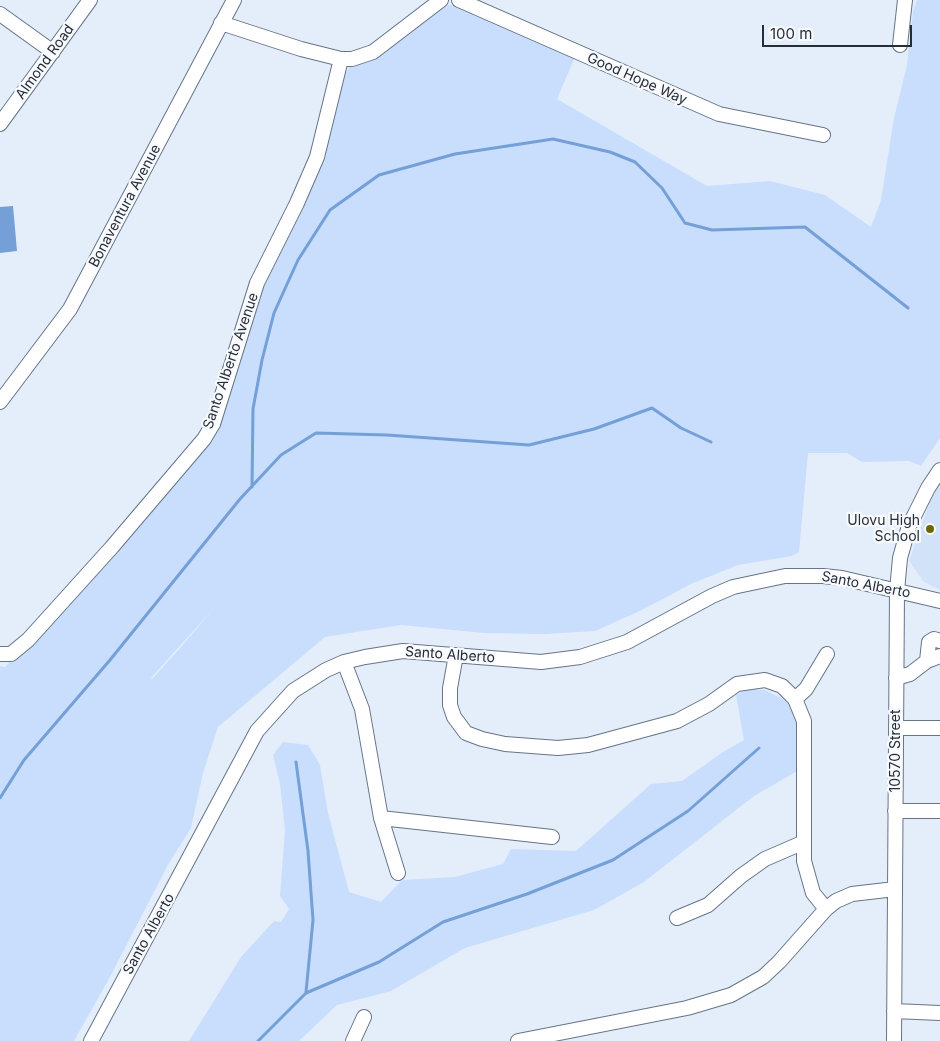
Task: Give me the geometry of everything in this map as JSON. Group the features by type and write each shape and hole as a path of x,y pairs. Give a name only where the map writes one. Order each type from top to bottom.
{"street":[{"name":"Almond Road","path":"0,124 90,0"},
{"name":"Bonaventura Avenue","path":"0,402 70,309 234,0"},
{"path":"221,23 301,49 341,59 352,59 373,52 441,0"},
{"name":"Good Hope Way","path":"459,0 719,114 823,135"},
{"path":"900,45 905,0"},
{"path":"0,14 53,52"},
{"name":"Santo Alberto Avenue","path":"0,654 11,654 28,640 112,547 204,439 215,416 257,283 298,203 317,157 341,59"},
{"name":"10570 Street","path":"894,1041 897,592 900,558 909,526 928,488 940,470"},
{"name":"Santo Alberto","path":"91,1041 257,731 270,714 293,691 309,679 344,662 384,653 403,651 540,662 592,655 628,642 712,596 770,578 823,576 940,601"},
{"path":"896,678 910,674 934,658 929,642 934,639 940,641"},
{"path":"795,699 806,689 827,654"},
{"path":"456,655 450,688 450,705 454,717 466,733 505,744 574,747 623,736 677,720 696,712 737,684 748,681 773,682 782,686 795,699 804,721 802,843 808,882 813,893 826,909"},
{"path":"344,662 367,730 381,818 398,873"},
{"path":"896,728 940,728"},
{"path":"895,812 940,811"},
{"path":"381,818 552,837"},
{"path":"677,918 708,905 740,876 765,859 802,843"},
{"path":"518,1041 687,1008 731,996 763,977 779,962 826,909 852,894 895,889"},
{"path":"894,1011 940,1013"},
{"path":"354,1041 364,1017"}],"shaded area":[{"path":"917,0 940,0 940,438 921,466 909,461 862,462 847,453 808,453 799,552 792,556 738,565 691,584 642,610 595,631 547,634 484,633 401,625 325,637 218,727 203,773 191,828 169,863 111,975 74,1041 0,1041 0,666 5,667 213,440 266,280 310,188 342,79 350,66 395,44 442,4 465,7 576,55 557,99 707,186 770,181 825,195 871,227 881,200 894,118 907,65 913,11","holes":["215,607 181,647 152,679"]},
{"name":"Ulovu High School","path":"940,485 940,590 924,582 909,561 931,498"},
{"path":"747,689 765,690 781,698 792,707 797,723 799,770 754,796 644,882 594,910 465,948 391,991 337,1005 299,1041 189,1041 241,957 274,921 281,922 289,909 280,896 285,830 280,784 273,755 283,742 308,745 320,765 328,813 349,892 381,902 402,880 455,877 503,864 511,849 576,851 651,784 682,781 723,752 744,740 736,695"}],"water":[{"path":"13,206 17,251 0,253 0,207"}],"waterway":[{"path":"252,487 253,409 262,360 274,313 298,260 330,210 379,175 455,154 553,139 610,152 635,162 662,188 685,223 712,230 805,227 908,308"},
{"path":"0,798 24,760 110,660 240,499 281,455 316,433 387,435 529,445 594,429 652,408 681,428 711,442"},
{"path":"258,1041 306,993 379,962 443,922 527,894 613,860 688,811 759,748"},
{"path":"296,762 308,851 313,920 306,992"}],"place":[{"name":"Ulovu High School","path":"930,529"}]}
